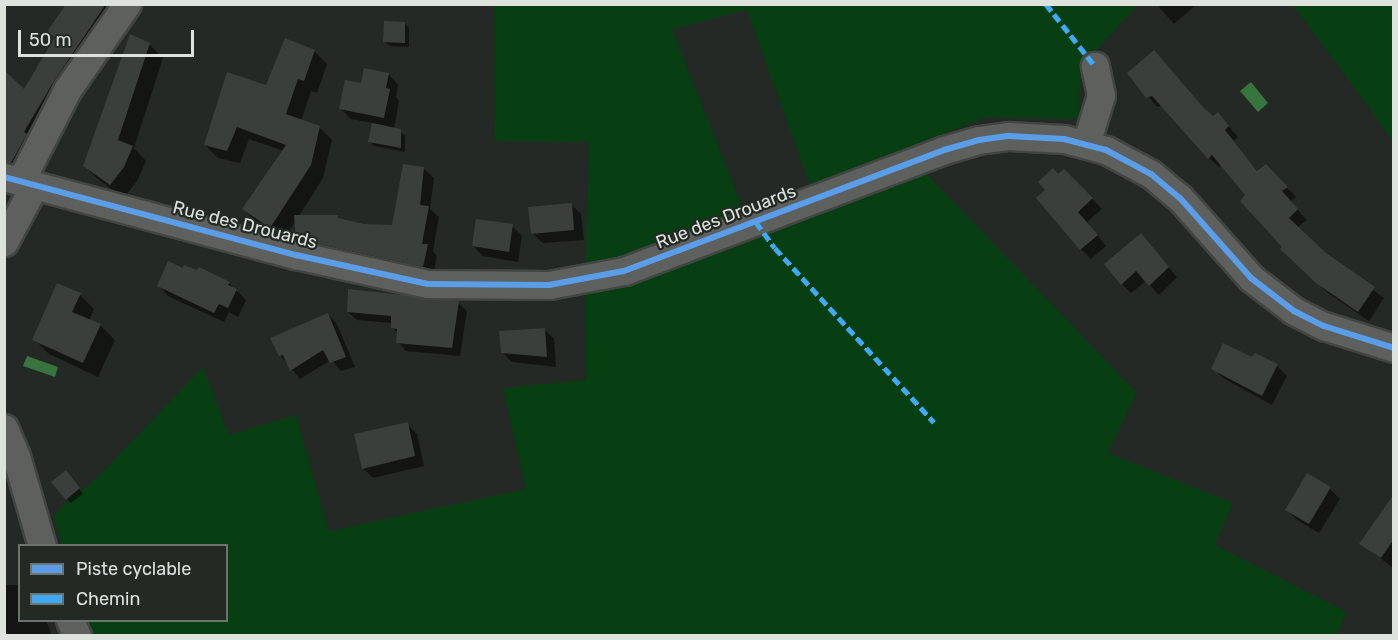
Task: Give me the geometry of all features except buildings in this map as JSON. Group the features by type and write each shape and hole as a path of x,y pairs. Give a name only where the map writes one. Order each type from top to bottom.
{"street":[{"path":"4,243 19,182 67,90 127,4"},
{"path":"1086,144 1101,95 1095,66"},
{"name":"Rue des Drouards","path":"19,182 296,255 428,284 549,285 624,271 944,150 979,140 1009,136 1040,136 1086,144 1127,159 1151,174 1180,198 1251,278 1294,311 1324,326 1394,348"},
{"path":"4,428 16,456 41,544"},
{"path":"70,622 77,636"}],"shaded area":[{"path":"494,5 1138,5 1080,68 1079,119 987,117 810,185 747,10 672,29 754,236 922,169 1137,393 1108,453 1233,503 1215,545 1347,612 1336,636 64,635 58,622 228,622 228,544 61,544 54,514 100,475 203,367 229,435 296,415 329,531 526,489 503,388 586,380 585,296 589,142 495,141"},
{"path":"1293,5 1393,5 1393,142 1371,110"},
{"path":"1251,82 1268,103 1258,112 1240,91"},
{"path":"27,356 58,367 55,377 23,366"}],"marked path":[{"path":"1046,4 1095,66"},
{"path":"756,222 775,248 934,422"}],"cycle path":[{"path":"4,177 296,255 428,284 549,285 624,271 944,150 979,140 1009,136 1064,139 1106,150 1151,174 1180,198 1251,278 1294,311 1324,326 1394,348"}]}
